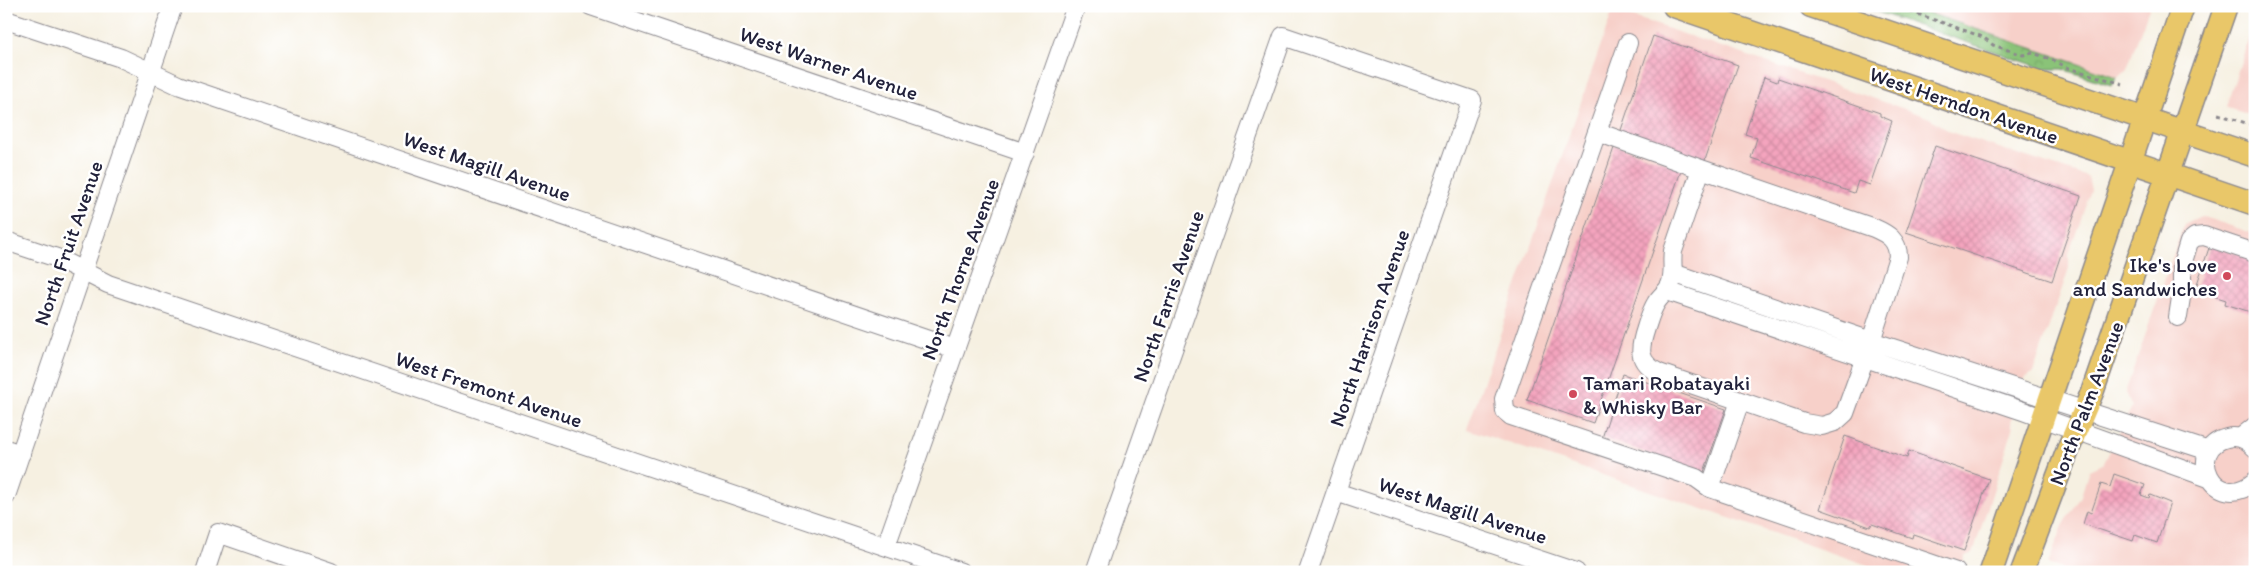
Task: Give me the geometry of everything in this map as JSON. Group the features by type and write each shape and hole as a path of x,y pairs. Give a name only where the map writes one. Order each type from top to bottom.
{"main road":[{"name":"West Herndon Avenue","path":"1674,6 2255,204"},
{"name":"West Herndon Avenue","path":"1811,6 2255,156"},
{"name":"North Palm Avenue","path":"1991,572 2182,6"},
{"name":"North Palm Avenue","path":"2022,572 2085,410 2226,6"}],"street":[{"name":"North Fruit Avenue","path":"6,496 14,452 82,271 173,6"},
{"name":"West Warner Avenue","path":"591,6 1025,153"},
{"name":"North Thorne Avenue","path":"886,546 1076,6"},
{"name":"West Magill Avenue","path":"6,20 121,58 188,88 955,349"},
{"name":"North Harrison Avenue","path":"1282,36 1472,100 1308,572"},
{"name":"North Farris Avenue","path":"1096,572 1282,36"},
{"path":"1628,43 1504,399 1505,411 1511,416 1696,478 1710,488 1956,572"},
{"path":"1597,132 1874,228 1891,237 1896,242 1898,257 1871,341 1845,413 1835,422 1822,426 1813,426 1659,373 1646,364 1642,358 1641,343 1651,312 1657,301 1667,291 1673,273 1671,263 1673,251 1701,169"},
{"path":"2178,317 2182,290 2182,264 2189,242 2204,236 2255,253"},
{"name":"West Fremont Avenue","path":"6,241 56,258 108,284 961,572"},
{"path":"1673,273 1871,341 2046,408 2076,431 2209,478"},
{"path":"1667,291 1865,358 2046,408 2085,410 2209,451"},
{"path":"1710,488 1740,401"},
{"path":"2240,438 2255,426"},
{"path":"2255,448 2250,442 2240,438 2230,437 2219,440 2209,451 2206,467 2209,478 2216,486 2231,491 2247,488 2255,481"},
{"name":"West Magill Avenue","path":"1336,492 1576,572"},
{"path":"205,572 218,533 331,572"}],"path":[{"path":"1895,6 1983,37 1993,45 2023,55 2033,53 2068,68 2123,84"},
{"path":"2218,114 2255,126"}],"shaded area":[{"path":"1908,6 2150,6 2126,71 2117,77"},
{"path":"1613,10 1928,117 1950,132 2088,177 2091,190 2069,253 2069,268 2033,373 2024,378 2011,422 2013,429 1973,553 1965,556 1960,572 1888,572 1467,429"},
{"path":"2255,19 2255,117 2226,107"},
{"path":"2201,216 2255,234 2255,572 2071,572 2048,564 2063,526 2081,496 2089,470 2104,463 2132,407 2125,393 2184,224"}],"green space":[{"path":"1860,6 1908,6 2117,77 2111,85 2062,69 2045,69"}],"building":[{"path":"1653,36 1738,65 1704,163 1620,133"},
{"path":"1764,77 1777,82 1778,78 1880,113 1880,116 1892,121 1870,185 1858,181 1854,193 1751,158 1757,138 1745,134"},
{"path":"1615,145 1682,168 1593,423 1527,400"},
{"path":"1935,146 2081,196 2052,281 1906,232"},
{"path":"2210,245 2255,259 2254,313 2225,304 2226,300 2195,290"},
{"path":"1623,374 1726,409 1704,472 1602,438"},
{"path":"1845,436 1907,458 1909,451 1989,479 1964,551 1913,534 1912,538 1872,524 1870,527 1820,509"},
{"path":"2114,474 2145,485 2141,495 2149,498 2150,495 2170,503 2157,543 2135,535 2133,541 2083,524 2087,511 2091,513 2101,484 2110,487"}],"place":[{"name":"Ike's Love and Sandwiches","path":"2227,276"},
{"name":"Tamari Robatayaki & Whisky Bar","path":"1573,394"}]}
